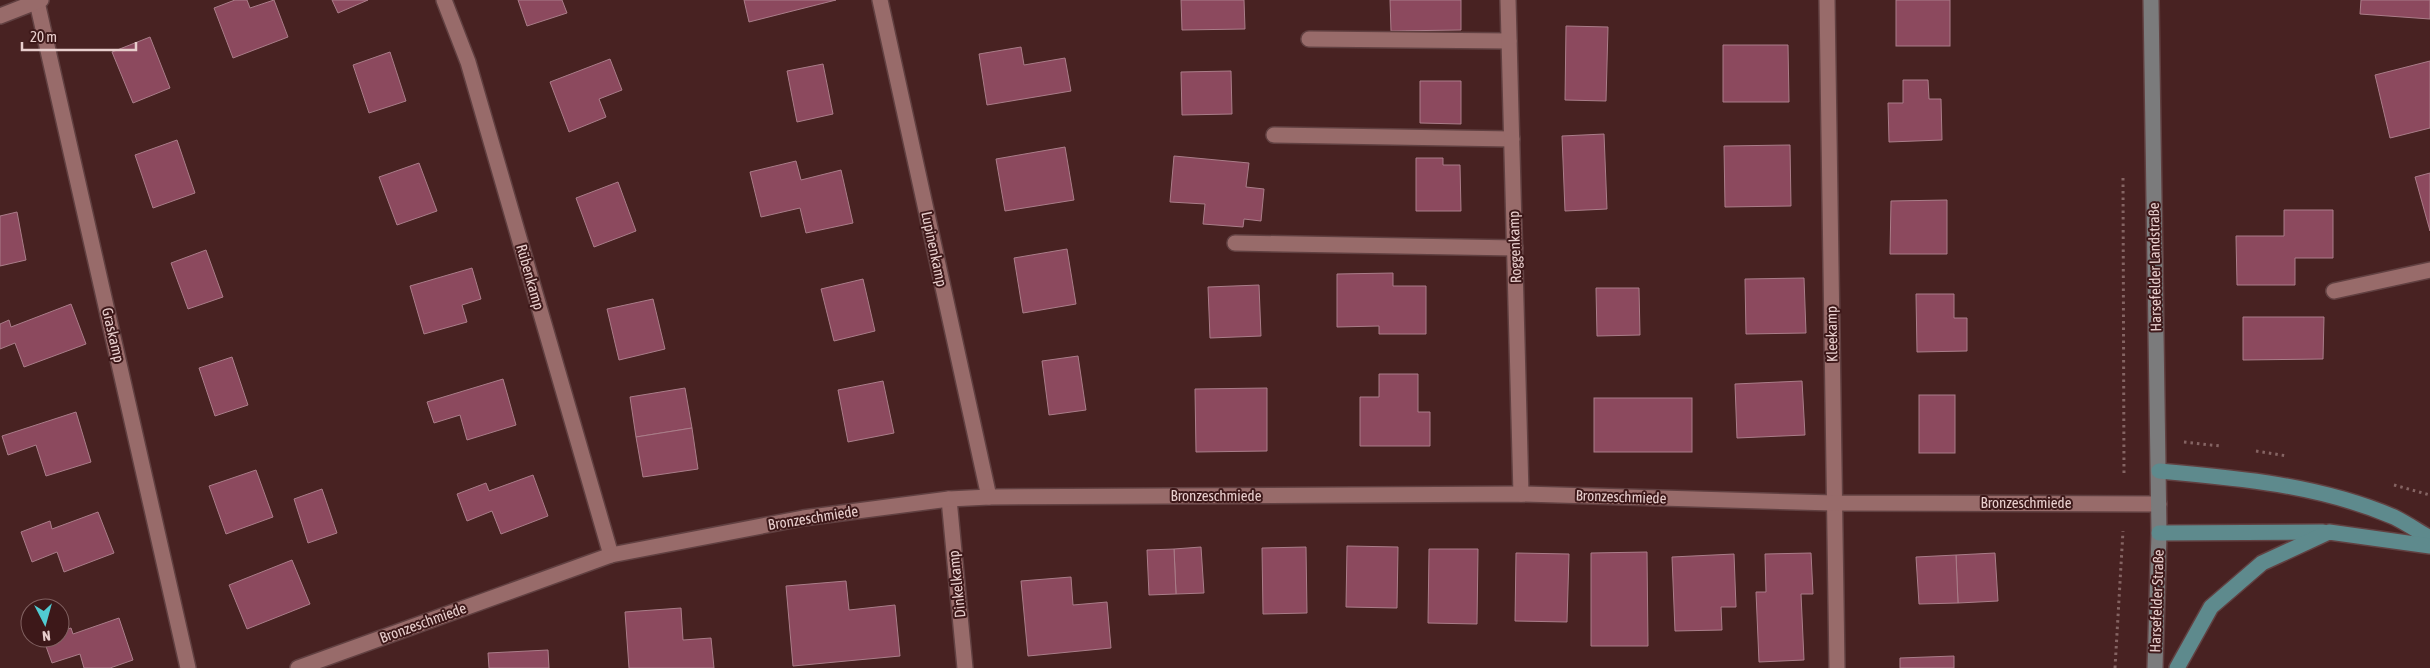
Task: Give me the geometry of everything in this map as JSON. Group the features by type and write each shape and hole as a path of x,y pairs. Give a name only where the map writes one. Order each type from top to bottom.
{"main road":[{"name":"Harsefelder Landstraße","path":"2150,0 2159,533"},
{"path":"2159,471 2234,478 2289,486 2345,499 2395,518 2430,538"},
{"path":"2159,533 2329,532 2430,546"},
{"path":"2177,668 2212,607 2262,563 2329,532"},
{"name":"Harsefelder Straße","path":"2154,668 2159,533"}],"street":[{"name":"Rübenkamp","path":"444,0 468,62 611,555"},
{"name":"Lupinenkamp","path":"880,0 989,497"},
{"name":"Roggenkamp","path":"1508,0 1522,494"},
{"name":"Kleekamp","path":"1827,0 1837,668"},
{"path":"0,16 39,1"},
{"name":"Graskamp","path":"39,1 188,668"},
{"path":"1309,39 1509,41"},
{"path":"1274,135 1512,139"},
{"path":"1236,243 1515,248"},
{"path":"2334,291 2430,270"},
{"name":"Bronzeschmiede","path":"298,668 611,555 803,518 948,500 989,497 1522,494 1834,503 2159,504"},
{"name":"Dinkelkamp","path":"948,500 965,668"}],"path":[{"path":"2115,668 2124,503 2123,168"}],"building":[{"path":"235,0 247,0 250,8 274,0 288,37 233,58 214,8"},
{"path":"332,0 368,0 338,13"},
{"path":"518,0 562,0 567,13 527,26"},
{"path":"744,0 836,0 749,22"},
{"path":"1181,0 1244,0 1245,29 1182,30"},
{"path":"1390,0 1461,0 1461,30 1391,31"},
{"path":"1896,0 1950,0 1950,46 1896,46"},
{"path":"2361,0 2430,0 2430,19 2360,14"},
{"path":"1566,26 1608,27 1606,101 1565,100"},
{"path":"150,37 170,88 133,103 112,52"},
{"path":"1723,45 1788,45 1789,102 1723,102"},
{"path":"1021,47 1024,65 1065,58 1071,91 987,105 979,54"},
{"path":"390,52 406,101 369,113 353,65"},
{"path":"610,59 622,90 599,99 606,117 569,132 550,82"},
{"path":"2430,61 2430,128 2390,138 2375,75"},
{"path":"823,64 833,114 797,122 787,71"},
{"path":"1231,71 1232,114 1182,115 1181,72"},
{"path":"1903,80 1928,80 1929,99 1941,99 1942,140 1889,142 1888,103 1903,103"},
{"path":"1420,81 1461,81 1461,124 1420,123"},
{"path":"1604,134 1607,209 1565,211 1562,136"},
{"path":"177,140 195,193 153,208 135,155"},
{"path":"1790,145 1791,206 1725,207 1724,146"},
{"path":"1065,147 1074,200 1005,211 996,159"},
{"path":"1174,156 1249,163 1246,187 1264,189 1261,221 1244,219 1243,227 1203,224 1205,204 1170,202"},
{"path":"1416,158 1443,158 1443,165 1460,165 1461,211 1416,211"},
{"path":"796,161 801,180 841,170 853,223 806,233 800,208 761,217 750,172"},
{"path":"419,163 437,211 397,225 379,177"},
{"path":"2430,173 2430,231 2415,177"},
{"path":"618,182 636,231 594,247 576,198"},
{"path":"1947,200 1947,254 1890,254 1891,201"},
{"path":"2284,210 2333,210 2333,258 2295,258 2295,285 2237,285 2236,236 2284,236"},
{"path":"17,212 26,260 0,266 0,216"},
{"path":"1067,249 1076,304 1023,313 1014,258"},
{"path":"206,250 223,297 188,309 171,263"},
{"path":"472,268 481,299 462,305 467,322 424,334 410,286"},
{"path":"1393,273 1393,286 1426,286 1426,334 1379,334 1379,326 1337,327 1337,274"},
{"path":"1804,278 1806,333 1746,334 1745,279"},
{"path":"863,279 875,331 834,341 821,289"},
{"path":"1259,285 1261,336 1210,338 1208,287"},
{"path":"1596,288 1639,288 1640,335 1597,336"},
{"path":"1916,294 1954,294 1954,318 1967,318 1967,351 1917,352"},
{"path":"653,299 665,349 619,360 607,309"},
{"path":"71,304 86,344 24,367 15,343 0,349 0,324 9,320 11,327"},
{"path":"2243,317 2324,317 2323,359 2243,360"},
{"path":"1078,356 1086,410 1049,415 1042,361"},
{"path":"232,357 248,405 215,416 199,368"},
{"path":"1379,374 1418,374 1418,412 1430,412 1430,446 1360,446 1360,397 1379,397"},
{"path":"503,379 516,425 467,440 460,415 434,423 427,402"},
{"path":"883,381 894,433 848,442 838,390"},
{"path":"1802,381 1805,435 1737,438 1735,384"},
{"path":"685,388 692,428 636,437 630,397"},
{"path":"1267,388 1267,451 1196,452 1195,389"},
{"path":"1919,395 1955,395 1955,453 1919,453"},
{"path":"1594,398 1692,398 1692,452 1594,452"},
{"path":"76,412 91,462 46,476 36,445 8,455 2,436"},
{"path":"692,428 698,469 643,477 636,437"},
{"path":"256,470 273,517 226,534 209,486"},
{"path":"533,475 548,516 501,534 492,511 467,521 457,494 486,483 489,491"},
{"path":"322,489 337,533 308,543 294,499"},
{"path":"98,512 114,553 64,572 57,552 32,562 21,532 50,521 52,529"},
{"path":"1347,546 1398,547 1397,608 1346,607"},
{"path":"1201,547 1204,593 1176,594 1174,549"},
{"path":"1306,547 1307,613 1263,614 1262,548"},
{"path":"1174,549 1176,594 1149,595 1147,550"},
{"path":"1429,549 1478,549 1477,624 1428,623"},
{"path":"1647,552 1648,646 1591,646 1591,553"},
{"path":"1516,553 1569,554 1567,622 1515,621"},
{"path":"1811,553 1813,594 1801,594 1804,660 1759,662 1756,592 1766,592 1765,554"},
{"path":"1995,553 1998,601 1958,603 1956,555"},
{"path":"1734,554 1736,607 1721,607 1722,630 1675,631 1672,557"},
{"path":"1956,555 1958,603 1919,604 1916,557"},
{"path":"292,560 310,604 247,629 229,585"},
{"path":"1071,577 1073,605 1107,602 1111,648 1028,656 1021,581"},
{"path":"846,581 849,610 895,605 900,656 793,666 786,586"},
{"path":"681,608 683,640 711,638 714,668 629,668 625,612"},
{"path":"119,618 133,660 110,668 84,668 80,654 52,663 47,648 70,648 70,628 73,634"},
{"path":"548,650 549,668 489,668 488,653"},
{"path":"1954,656 1954,668 1900,668 1900,658"}]}
